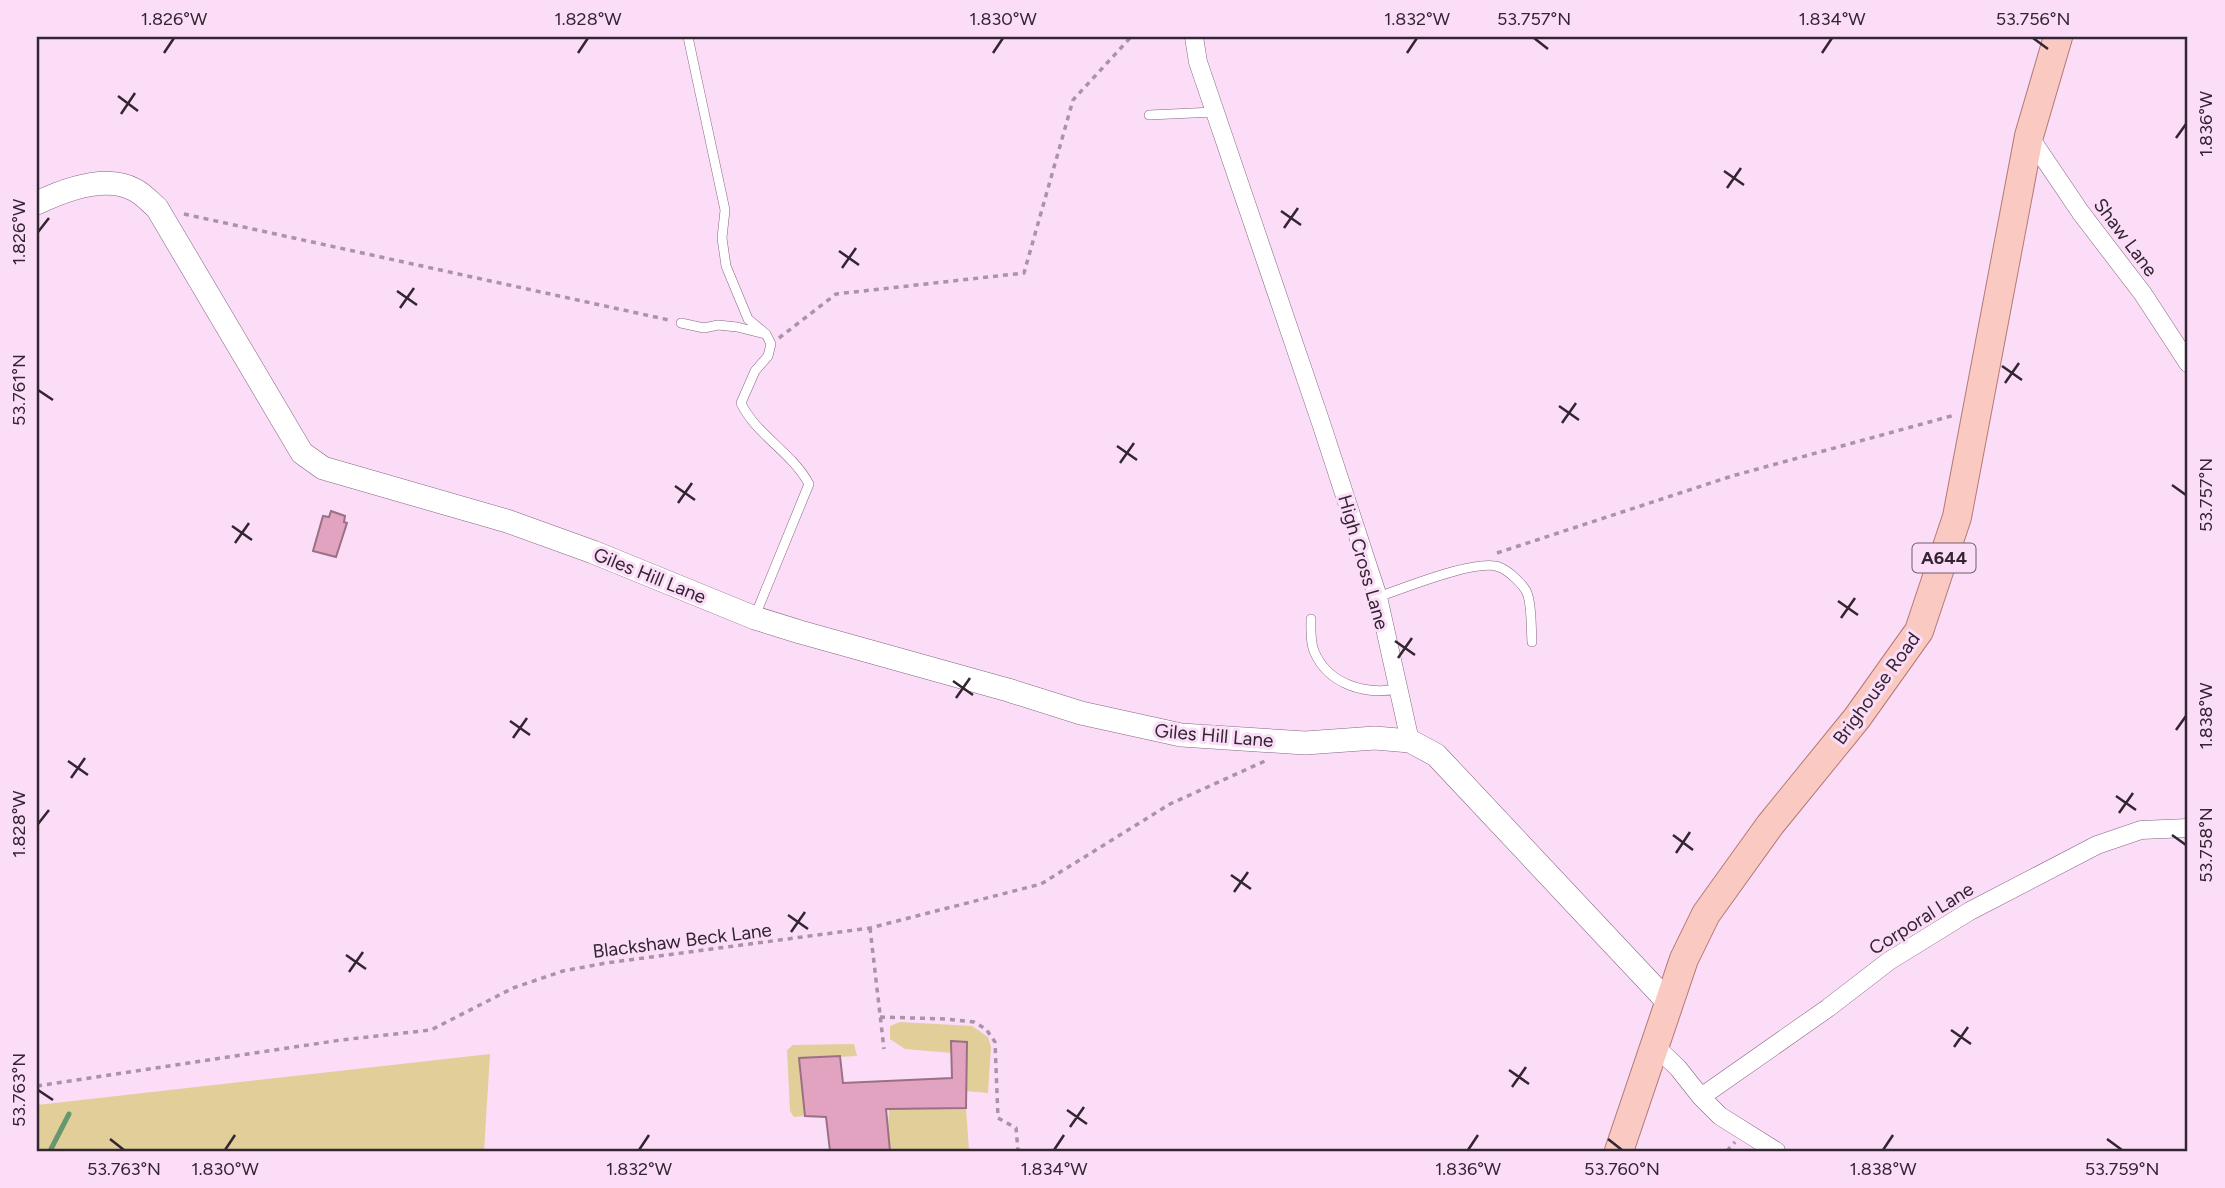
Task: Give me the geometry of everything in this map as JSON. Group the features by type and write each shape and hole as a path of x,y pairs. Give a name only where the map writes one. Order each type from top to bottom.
{"main road":[{"name":"A644","path":"2029,136 2058,37"},
{"name":"Brighouse Road","path":"1619,1151 1668,1002 1684,959 1706,914 1770,825 1857,718 1920,631 1957,517 2029,136"}],"street":[{"name":"High Cross Lane","path":"1194,37 1198,62 1378,597 1410,741"},
{"name":"Shaw Lane","path":"2029,136 2081,213 2143,294 2188,363"},
{"name":"Giles Hill Lane","path":"37,203 80,187 108,183 134,189 157,208 302,453 324,468 507,521 606,556 755,618 1155,731 1305,743 1375,738 1410,741"},
{"path":"1410,741 1436,755 1668,1002"},
{"name":"Corporal Lane","path":"1701,1097 1828,1008 1889,961 1970,911 2096,845 2141,830 2188,828"},
{"path":"1654,1045 1720,1116 1776,1151"}],"lane":[{"path":"688,37 725,210 722,238 726,266 748,319 766,334 771,344 768,356 755,371 741,403 747,416 801,469 809,484 755,618"},
{"path":"1149,116 1215,113"},
{"path":"681,323 704,328 737,327 766,334"},
{"path":"1378,597 1456,571 1480,566 1499,566 1527,593 1532,642"},
{"path":"1311,619 1311,641 1315,654 1335,676 1368,692 1397,689"}],"path":[{"path":"771,344 836,294 1024,273 1073,100 1131,37"},
{"path":"157,208 681,323"},
{"path":"1492,555 1732,476 1978,409"},
{"name":"Blackshaw Beck Lane","path":"37,1086 341,1040 430,1030 513,988 563,971 870,928 1041,884 1170,803 1268,760"},
{"path":"870,928 884,1049"},
{"path":"880,1017 974,1022 986,1029 995,1042 998,1118 1016,1128 1018,1151"}],"shaded area":[{"path":"900,1022 972,1026 988,1037 991,1047 988,1093 966,1091 967,1042 952,1041 952,1053 905,1049 890,1039 890,1026"},
{"path":"854,1044 857,1056 799,1059 805,1116 794,1117 790,1111 787,1050 793,1045"},
{"path":"490,1054 484,1151 37,1151 37,1105"},
{"path":"966,1108 969,1151 890,1151 889,1109"}],"building":[{"path":"331,511 345,516 344,522 347,523 336,557 313,551 323,516 329,517"},
{"path":"951,1041 967,1042 966,1108 886,1109 890,1151 830,1151 826,1117 805,1116 799,1058 840,1056 843,1083 952,1078"}],"waterway":[{"path":"50,1151 69,1114"}]}
